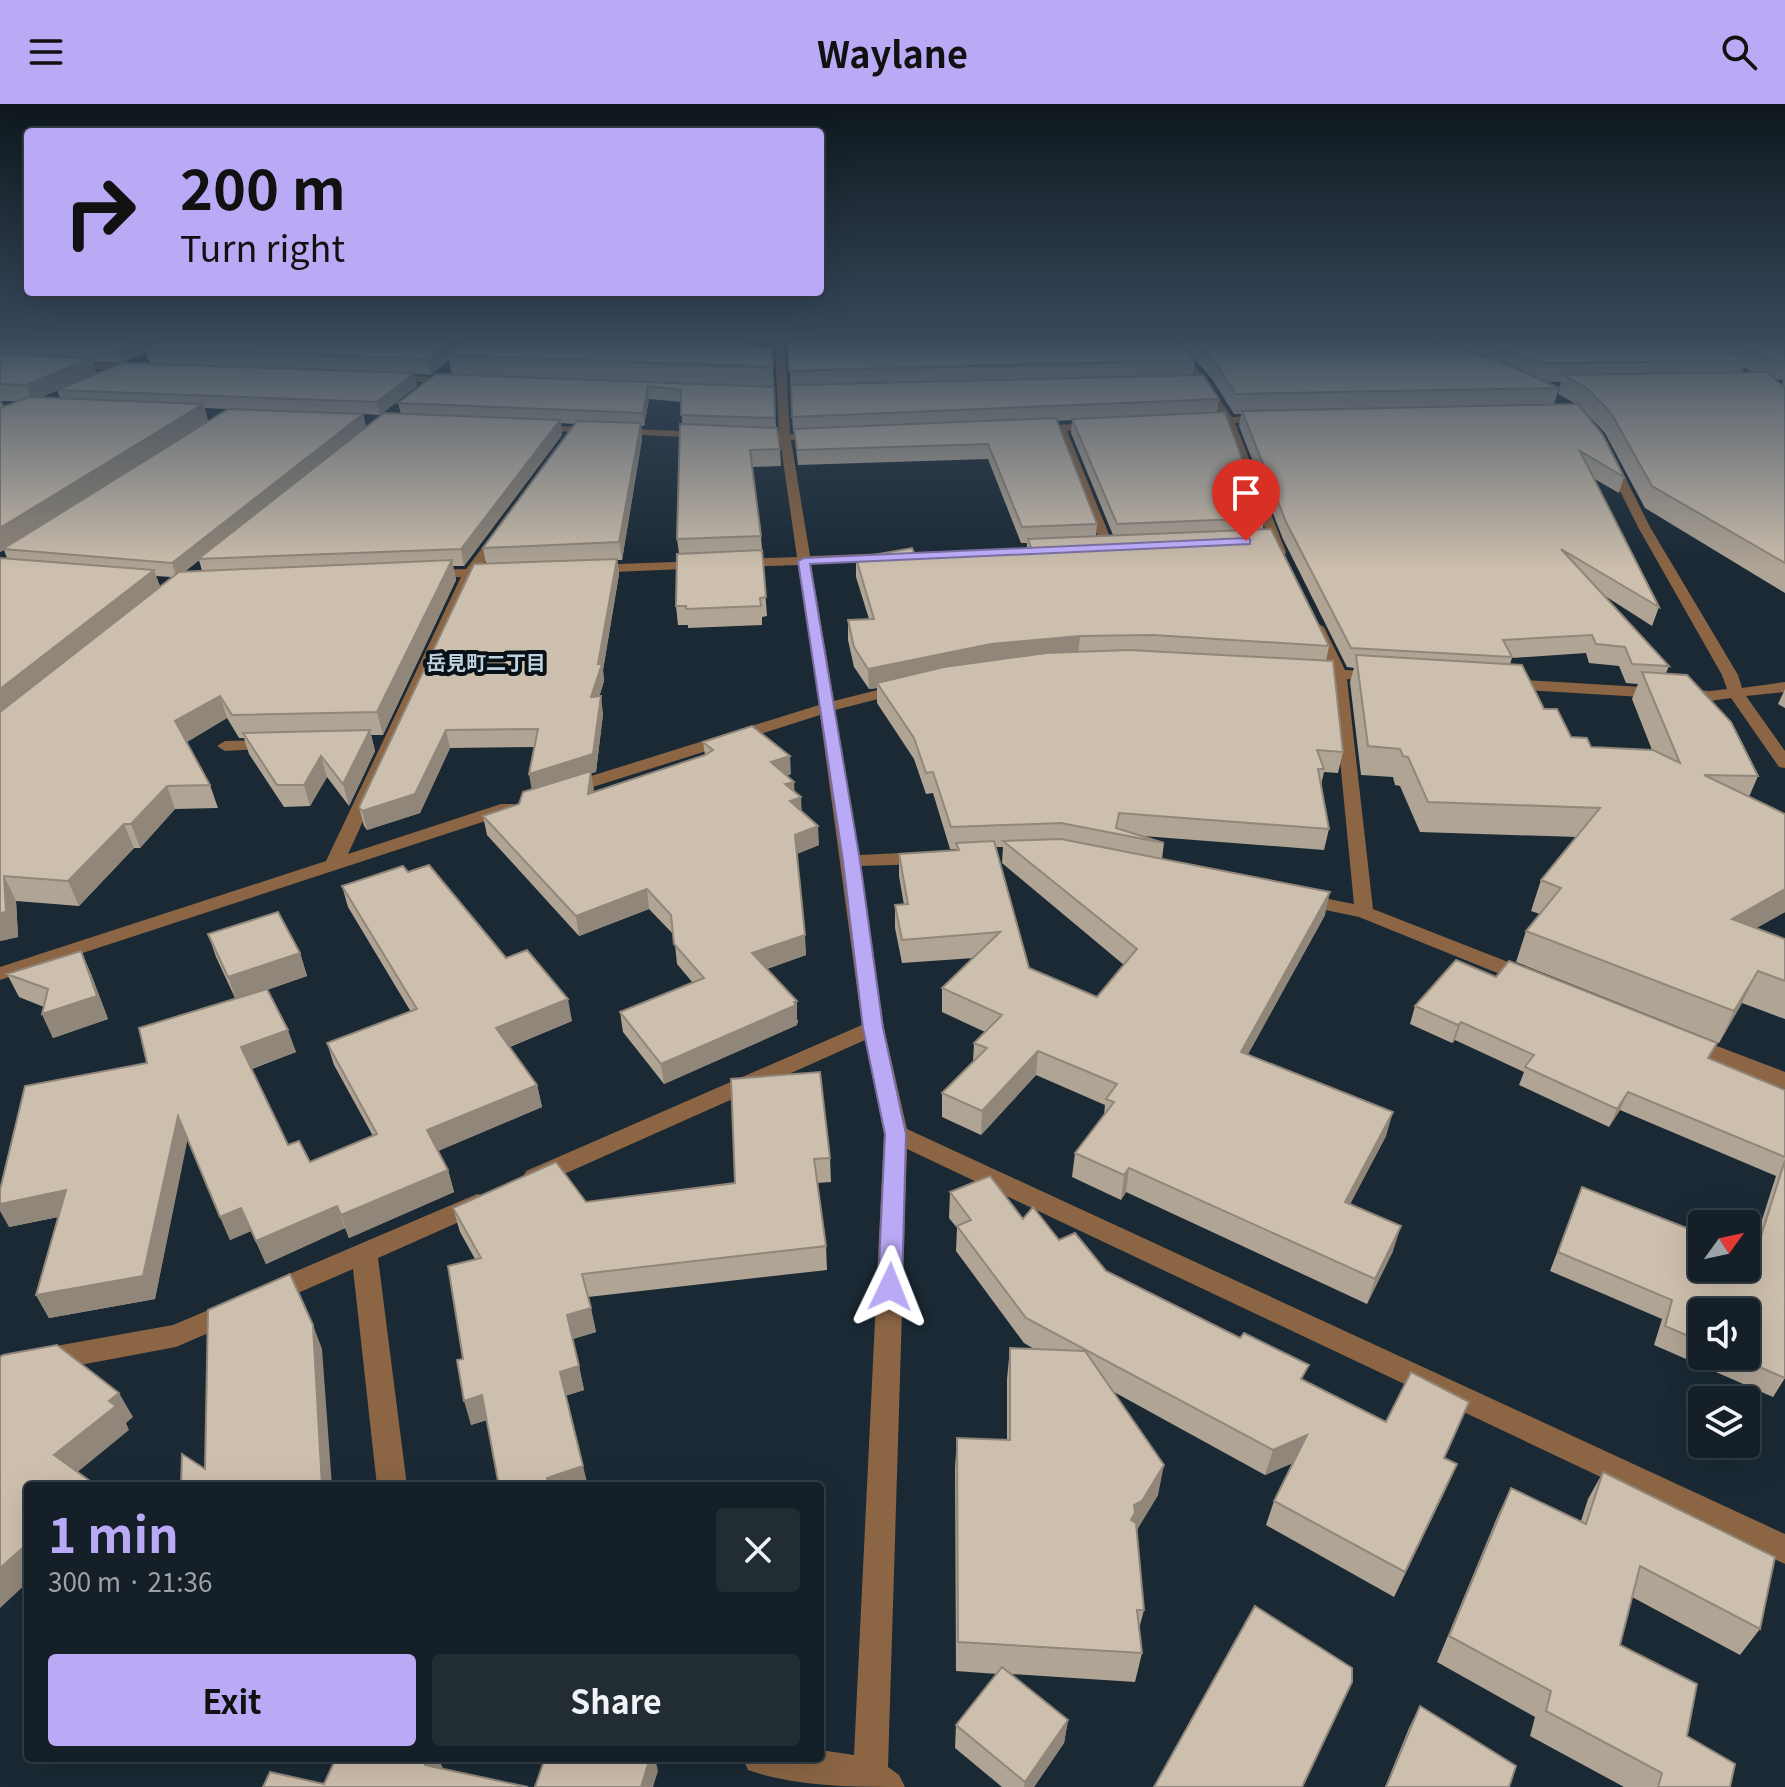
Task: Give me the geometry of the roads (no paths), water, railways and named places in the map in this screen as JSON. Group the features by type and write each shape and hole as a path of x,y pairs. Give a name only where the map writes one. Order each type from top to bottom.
{"street":[{"path":"779,1762 876,1783 896,1134 873,1028 783,414"},
{"path":"1225,414 1287,566"},
{"path":"1183,422 1277,419"},
{"path":"1015,430 1107,426"},
{"path":"516,428 571,436 725,436"},
{"path":"1061,428 1109,549"},
{"path":"740,437 831,437"},
{"path":"1602,444 1644,527 1730,675 1736,694 1785,763"},
{"path":"335,862 380,744 470,573 505,525"},
{"path":"1259,541 1274,540"},
{"path":"1094,549 1124,548"},
{"path":"581,569 1063,551"},
{"path":"409,575 502,572"},
{"path":"1313,620 1339,673 1364,912"},
{"path":"1286,670 1401,677"},
{"path":"1494,683 1710,696 1785,687"},
{"path":"0,974 335,862 828,707 915,686"},
{"path":"225,746 284,745"},
{"path":"851,861 947,857"},
{"path":"1287,897 1364,912 1553,987"},
{"path":"0,1368 176,1336 873,1028"},
{"path":"1669,1034 1785,1081"},
{"path":"896,1134 1785,1549"},
{"path":"364,1252 392,1482"}],"district":[{"name":"岳見町二丁目","path":"486,663"}]}
